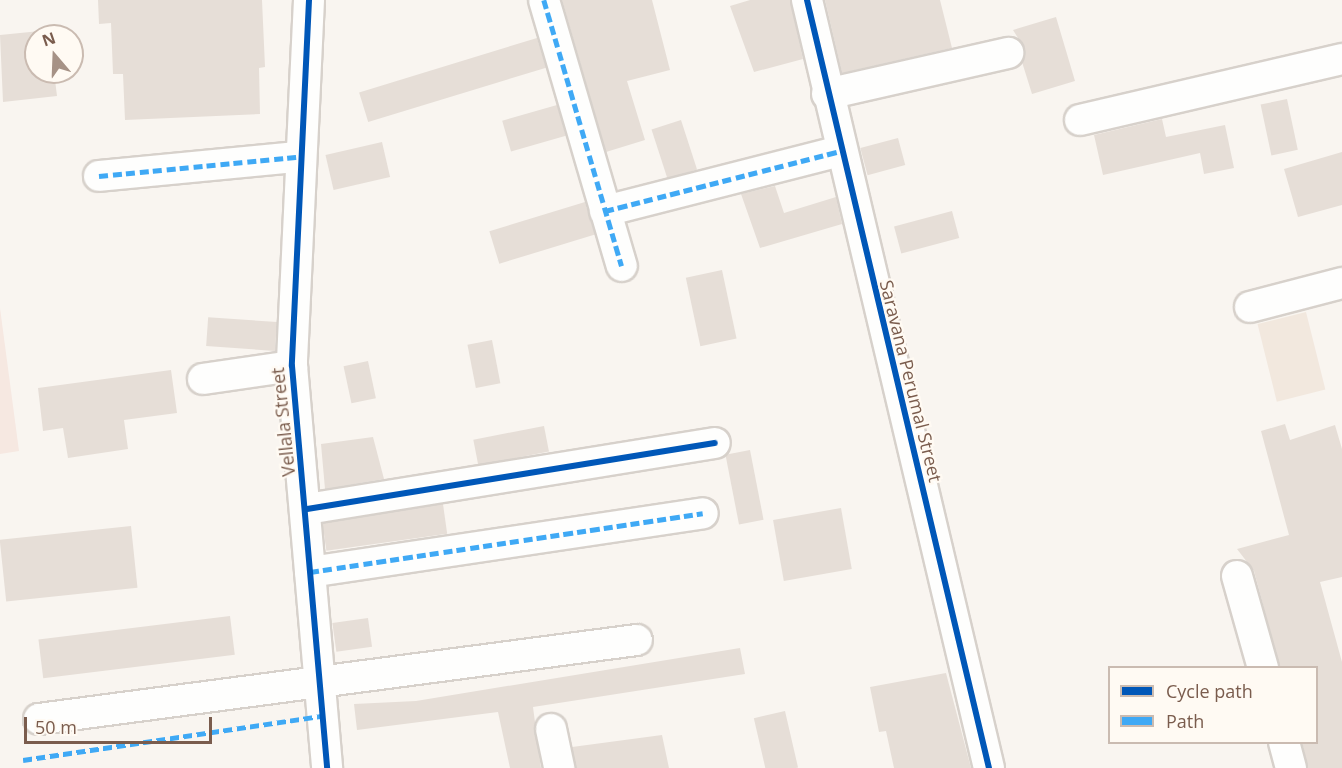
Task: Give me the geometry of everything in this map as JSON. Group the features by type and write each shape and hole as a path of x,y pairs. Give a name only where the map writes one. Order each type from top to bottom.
{"street":[{"name":"Vellala Street","path":"309,0 298,157 292,366 307,509 310,572 322,682 327,768"},
{"path":"544,0 622,266"},
{"name":"Saravana Perumal Street","path":"807,0 827,94 989,768"},
{"path":"827,94 1008,53"},
{"path":"1080,120 1342,59"},
{"path":"605,212 841,151"},
{"path":"99,176 298,157"},
{"path":"1250,307 1342,283"},
{"path":"202,379 292,366"},
{"path":"307,509 715,443"},
{"path":"310,572 703,513"},
{"path":"1237,576 1262,666"},
{"path":"39,719 637,640"},
{"path":"551,729 560,768"},
{"path":"1285,744 1291,768"}],"shaded area":[{"path":"0,308 19,451 0,454"},
{"path":"1306,312 1325,390 1277,402 1257,324"}],"building":[{"path":"98,0 262,0 265,67 259,68 260,114 125,120 123,74 113,74 111,23 99,24"},
{"path":"562,0 652,0 670,70 627,81 645,140 606,152"},
{"path":"750,0 790,0 803,59 754,72 730,6"},
{"path":"825,0 940,0 952,48 842,73"},
{"path":"1056,17 1075,81 1032,94 1022,62 1025,49 1013,30"},
{"path":"24,33 24,84 56,84 57,96 3,102 0,35"},
{"path":"537,38 546,68 368,122 359,92"},
{"path":"1287,99 1298,150 1271,155 1261,105"},
{"path":"557,105 566,136 511,151 502,121"},
{"path":"1162,119 1166,137 1225,125 1234,168 1204,174 1200,153 1103,175 1094,135"},
{"path":"681,120 697,169 668,179 652,130"},
{"path":"898,138 905,165 868,175 860,148"},
{"path":"382,142 390,177 334,190 325,155"},
{"path":"1342,152 1342,205 1298,217 1284,169"},
{"path":"775,186 784,213 836,197 842,224 760,248 741,194"},
{"path":"585,202 595,235 499,264 489,231"},
{"path":"952,211 959,238 901,254 894,227"},
{"path":"722,270 737,338 700,346 686,278"},
{"path":"208,317 277,322 275,351 206,346"},
{"path":"492,340 500,383 476,388 467,345"},
{"path":"368,361 376,398 351,403 344,366"},
{"path":"171,370 177,413 124,420 128,449 68,458 63,428 43,431 38,388"},
{"path":"1285,424 1290,440 1335,425 1342,449 1342,577 1320,582 1342,662 1342,768 1308,768 1302,744 1318,744 1318,666 1279,666 1254,571 1237,549 1289,535 1261,431"},
{"path":"544,426 549,452 478,465 473,440"},
{"path":"373,437 384,479 325,489 321,444"},
{"path":"750,450 764,520 739,524 725,455"},
{"path":"443,504 447,534 326,551 322,521"},
{"path":"841,508 852,569 784,581 773,520"},
{"path":"131,526 137,588 6,601 0,540"},
{"path":"230,616 235,655 43,678 38,640"},
{"path":"368,618 372,647 336,652 332,623"},
{"path":"740,648 745,674 533,707 541,768 510,768 498,712 357,730 354,704 416,701"},
{"path":"946,673 971,768 894,768 886,731 879,732 870,687"},
{"path":"785,711 798,768 765,768 754,718"},
{"path":"662,735 669,768 576,768 572,747"}],"marked path":[{"path":"544,0 622,266"},
{"path":"605,211 841,151"},
{"path":"99,176 298,157"},
{"path":"310,572 703,513"},
{"path":"23,760 322,716"}],"cycle path":[{"path":"309,0 292,366 327,768"},
{"path":"807,0 989,768"},
{"path":"307,509 715,443"}]}
